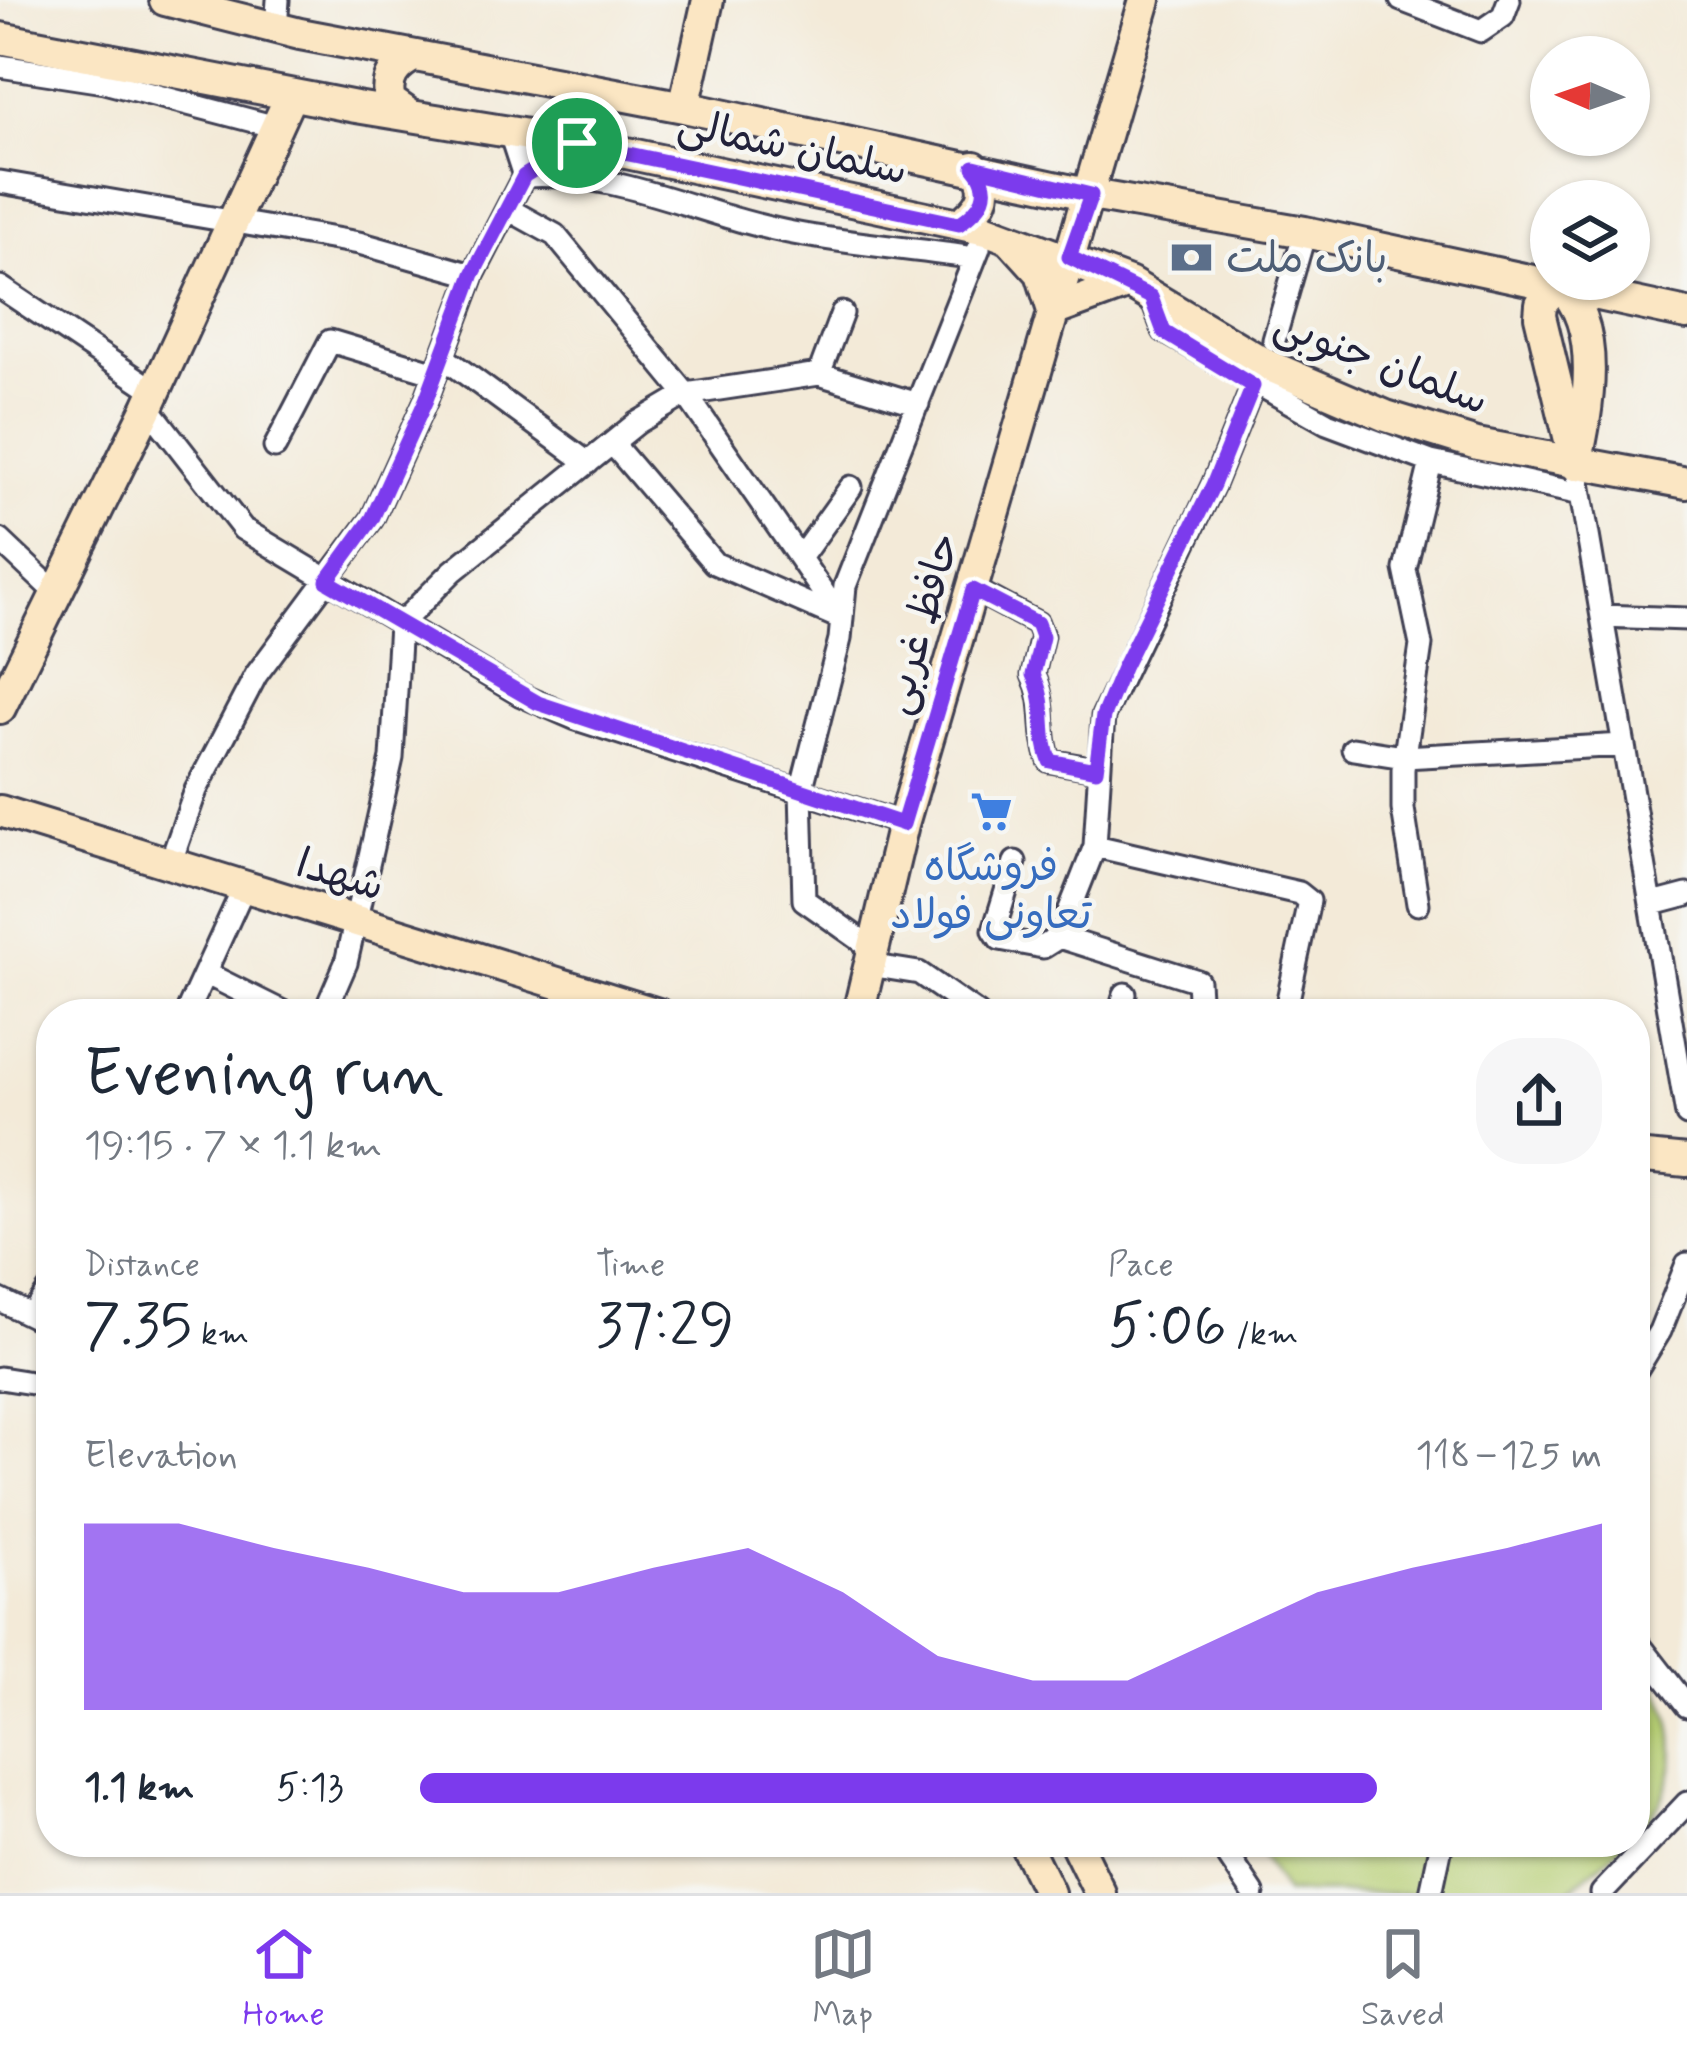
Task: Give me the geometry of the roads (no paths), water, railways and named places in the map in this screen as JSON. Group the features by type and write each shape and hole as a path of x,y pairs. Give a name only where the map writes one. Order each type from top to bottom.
{"main road":[{"name":"سلمان شمالی","path":"165,0 277,14 414,56 684,107 1091,195"},
{"path":"684,107 708,0"},
{"name":"حافظ غربی","path":"861,999 903,824 1145,0"},
{"name":"سلمان شمالی","path":"0,38 577,143 1069,257"},
{"path":"410,115 390,100 387,91 394,70 414,56"},
{"path":"0,708 152,399 230,220 280,128 290,94"},
{"path":"974,167 985,197 982,237 1041,273 1053,311 1140,290"},
{"path":"1091,195 1305,232 1530,280"},
{"name":"سلمان جنوبی","path":"1069,257 1140,290 1265,364 1386,416 1579,479 1687,482"},
{"path":"1569,300 1579,314 1586,353 1579,479"},
{"path":"1623,300 1687,314"},
{"name":"شهدا","path":"0,811 610,999"},
{"path":"1650,1157 1687,1161"},
{"path":"1031,1857 1049,1893"},
{"path":"1083,1857 1100,1893"}],"street":[{"path":"1401,0 1481,31 1503,16 1509,0"},
{"path":"0,66 104,82 280,128"},
{"path":"509,130 524,176"},
{"path":"170,864 222,736 256,675 372,519 473,274 524,176 577,143"},
{"path":"524,176 570,173 647,189 791,233 982,237 845,586 801,790 804,900 870,957 919,973 955,999"},
{"path":"0,182 359,243 473,274"},
{"path":"508,209 555,235 686,394 841,618"},
{"path":"1274,340 1305,232"},
{"path":"0,287 152,399 243,529 327,581 520,695 576,719 903,824"},
{"path":"1140,290 1164,332 1253,386 1327,423 1431,462 1579,479 1687,1115"},
{"path":"819,374 842,313"},
{"path":"275,447 330,341 439,365 587,463"},
{"path":"330,999 346,963 397,730 400,624 453,571 587,463 686,394 819,374 918,404"},
{"path":"1016,862 997,935 1043,946 1059,937 1095,846 1096,770 1103,716 1213,485 1253,386"},
{"path":"612,443 713,563 841,618"},
{"path":"1418,904 1403,809 1419,615 1405,569 1431,462"},
{"path":"800,558 851,487"},
{"path":"0,540 56,592"},
{"path":"973,590 1037,623 1042,637 1033,675 1044,695 1050,761 1096,770"},
{"path":"1602,616 1687,619"},
{"path":"1354,749 1404,757 1624,745"},
{"path":"1095,846 1299,893 1309,902 1288,999"},
{"path":"194,999 244,887"},
{"path":"1653,904 1687,895"},
{"path":"1059,937 1198,981 1199,997"},
{"path":"207,974 257,999"},
{"path":"1650,1347 1687,1264"},
{"path":"0,1300 36,1317"},
{"path":"0,1378 36,1384"},
{"path":"1650,1658 1687,1706"},
{"path":"1650,1842 1687,1803"},
{"path":"1229,1857 1252,1893"},
{"path":"1431,1893 1439,1857"},
{"path":"1602,1893 1636,1857"}],"place":[{"name":"بانک ملت","path":"1192,257"},
{"name":"فروشگاه تعاونی فولاد","path":"991,811"}]}
